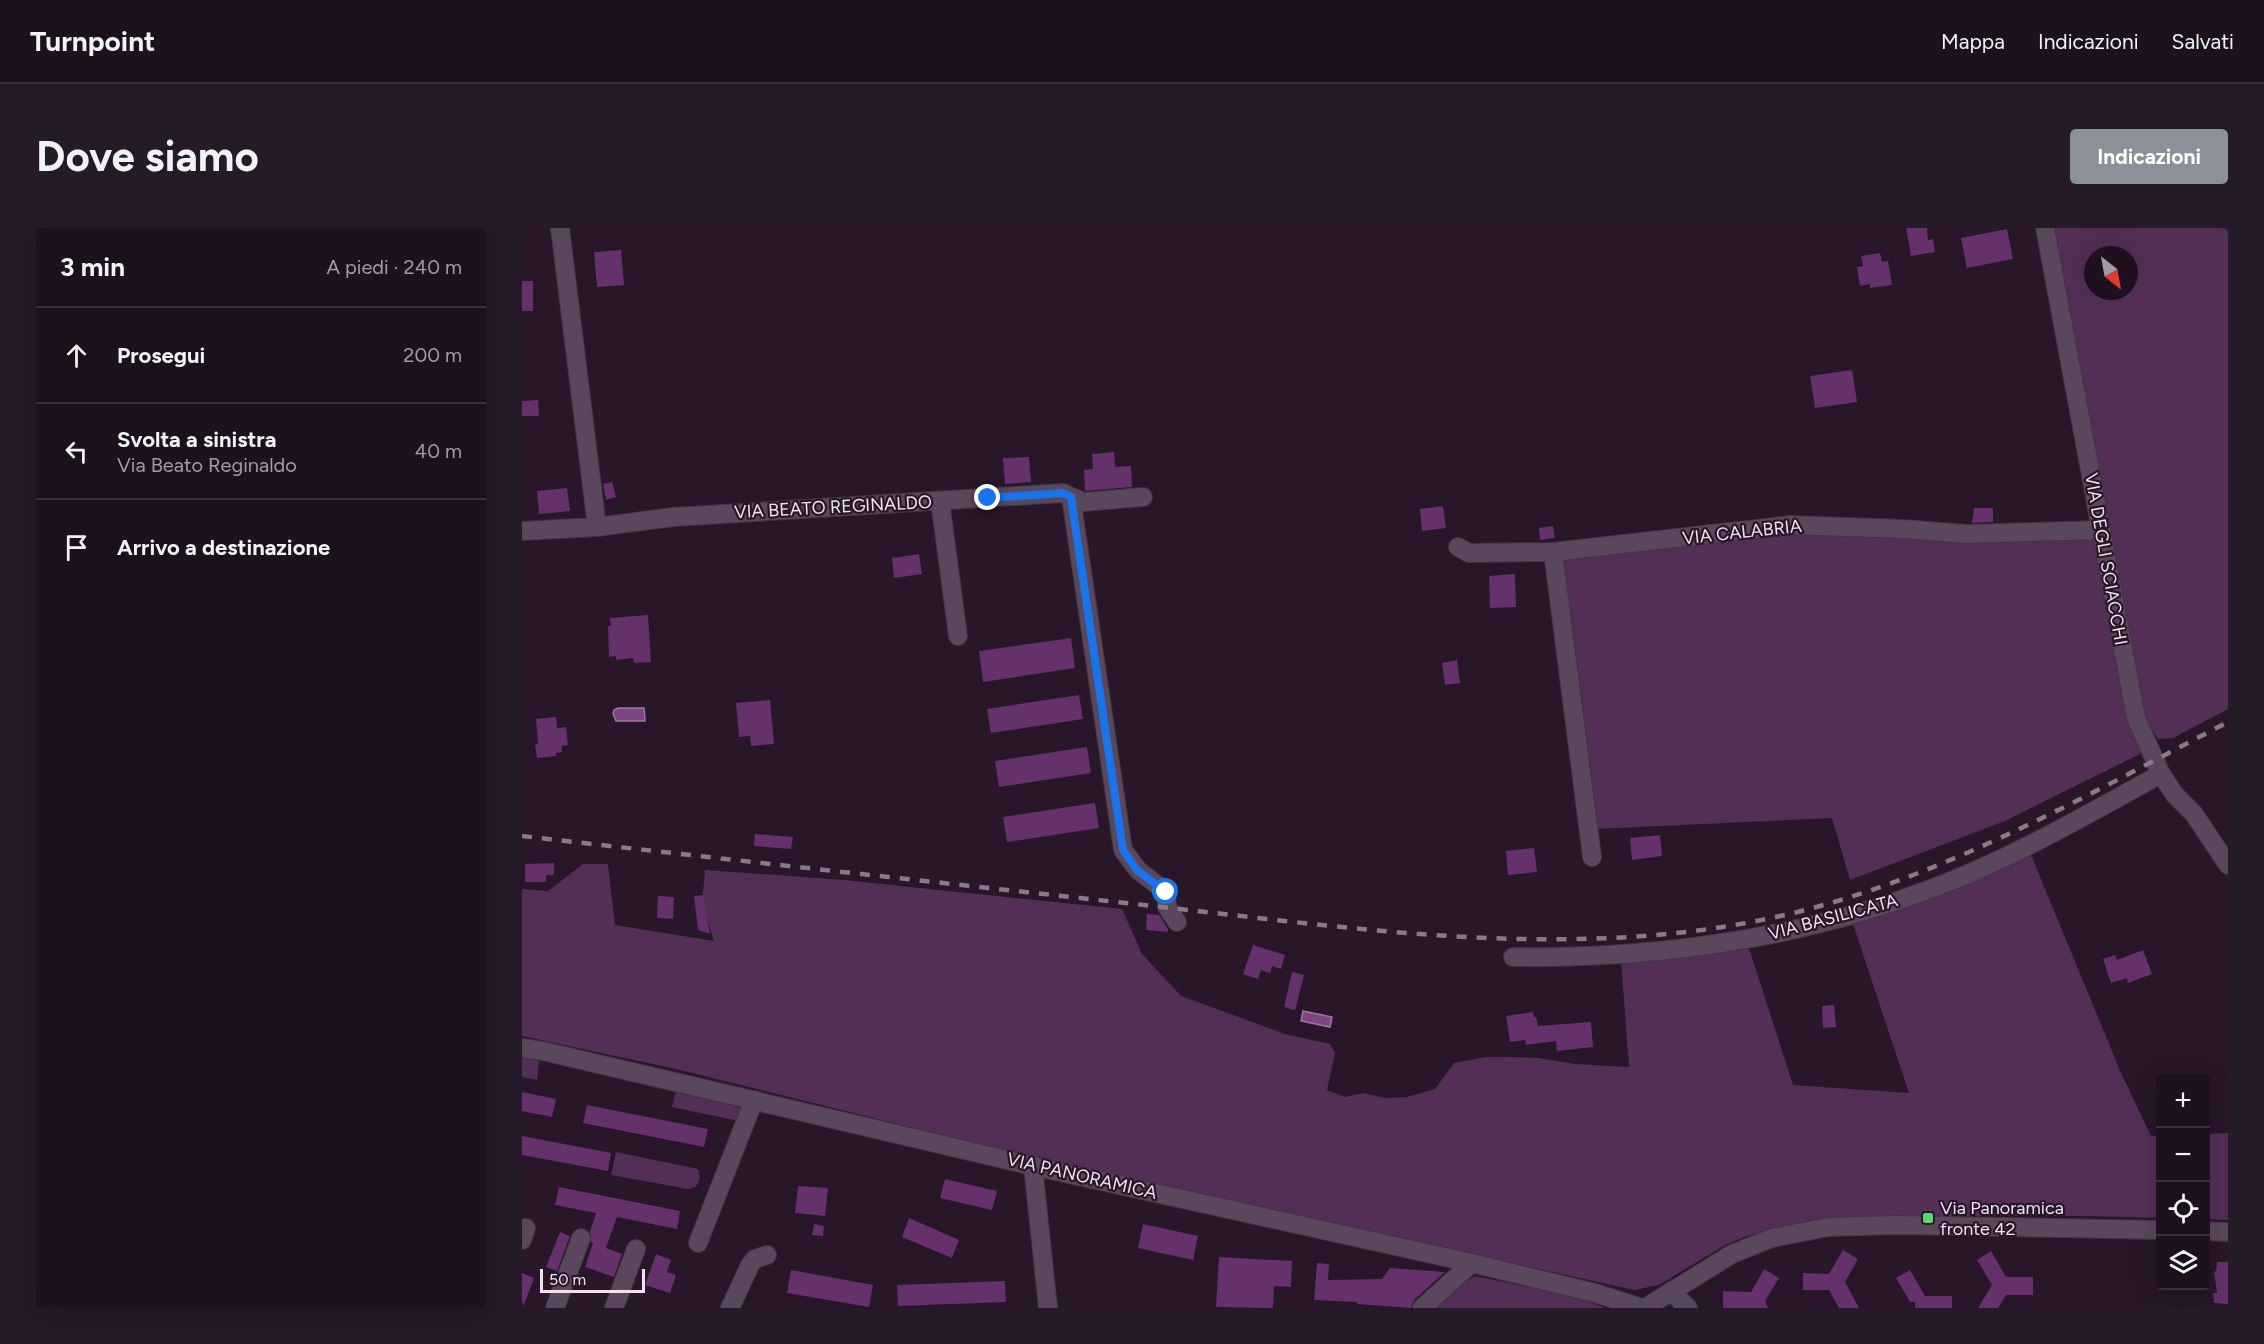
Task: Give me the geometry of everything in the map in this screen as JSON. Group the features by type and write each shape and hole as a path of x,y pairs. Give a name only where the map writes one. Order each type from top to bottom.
{"street":[{"path":"560,228 597,527"},
{"name":"VIA DEGLI SCIACCHI","path":"2045,228 2136,718 2161,774 2175,795 2194,814 2228,865"},
{"name":"VIA BEATO REGINALDO","path":"522,531 597,527 673,517 1062,493 1083,502 1143,497"},
{"path":"1071,497 1123,850 1137,870 1166,892 1167,907 1177,922"},
{"path":"940,501 958,636"},
{"name":"VIA CALABRIA","path":"1458,548 1469,553 1553,552 1791,525 1903,528 1966,534 2100,530"},
{"path":"1553,552 1592,857"},
{"name":"VIA BASILICATA","path":"1513,957 1571,958 1683,950 1762,937 1868,911 1947,882 2026,846 2161,774"},
{"name":"VIA PANORAMICA","path":"522,1048 1033,1166 1472,1263 1595,1293 1644,1308 1732,1254 1772,1238 1828,1227 1898,1224 2156,1230"},
{"path":"698,1243 754,1100"},
{"path":"1033,1166 1048,1308"},
{"path":"2210,1231 2228,1232"},
{"path":"555,1308 581,1238"},
{"path":"614,1308 636,1249"},
{"path":"730,1308 750,1265 755,1259 767,1255"},
{"path":"1422,1308 1472,1263"},
{"path":"1671,1291 1688,1308"}],"shaded area":[{"path":"2051,228 2228,228 2228,709 2173,738 2158,739 2141,711"},
{"path":"1786,529 2096,536 2134,737 2142,753 2005,821 1850,880 1832,818 1595,829 1561,559"},
{"path":"618,708 644,708 645,721 616,721 613,714"},
{"path":"2029,850 2121,1073 2151,1136 2156,1136 2156,1218 1903,1216 1811,1220 1747,1236 1725,1245 1659,1285 1634,1290 1010,1152 676,1069 522,1036 522,889 548,891 583,864 608,864 615,925 714,941 702,903 705,870 844,880 1122,909 1142,954 1181,996 1285,1034 1330,1044 1335,1053 1327,1090 1345,1097 1363,1093 1385,1098 1407,1097 1435,1089 1454,1063 1486,1057 1538,1058 1575,1064 1629,1067 1621,959 1748,945 1793,1085 1909,1093 1852,921"},
{"path":"1303,1011 1332,1017 1330,1027 1301,1021"},
{"path":"522,1057 539,1061 537,1080 522,1077"},
{"path":"679,1092 739,1107 741,1113 739,1121 672,1107 675,1094"},
{"path":"2228,1133 2228,1220 2210,1219 2210,1134"},
{"path":"616,1152 698,1169 699,1182 695,1187 688,1189 611,1175"},
{"path":"1475,1276 1577,1297 1605,1308 1436,1308 1461,1284"}],"building":[{"path":"1906,228 1927,228 1928,240 1933,239 1935,252 1911,256"},
{"path":"2007,229 2013,259 1967,268 1961,238"},
{"path":"621,250 624,285 597,287 594,252"},
{"path":"1880,253 1882,262 1888,261 1892,285 1870,288 1870,284 1860,286 1857,267 1863,266 1861,256"},
{"path":"522,281 533,281 533,311 522,311"},
{"path":"1852,370 1857,402 1815,408 1810,376"},
{"path":"538,400 539,416 522,416 522,401"},
{"path":"1114,452 1115,467 1131,466 1132,487 1085,491 1084,470 1093,469 1092,454"},
{"path":"1029,457 1031,482 1005,484 1003,458"},
{"path":"612,482 616,497 606,500 603,484"},
{"path":"567,488 570,511 539,514 537,491"},
{"path":"1443,506 1446,528 1422,531 1420,509"},
{"path":"1974,508 1993,508 1993,522 1972,523"},
{"path":"1553,526 1555,538 1540,540 1539,528"},
{"path":"919,554 922,574 894,578 892,558"},
{"path":"1515,574 1516,607 1490,608 1489,576"},
{"path":"648,615 651,662 634,663 633,658 616,660 616,656 609,657 610,618"},
{"path":"1071,638 1075,668 983,682 979,651"},
{"path":"1457,660 1460,683 1445,685 1442,663"},
{"path":"1079,695 1083,719 991,733 987,709"},
{"path":"770,700 774,744 751,746 750,736 739,737 736,703"},
{"path":"556,717 557,728 566,727 568,745 562,746 562,752 556,753 556,756 537,758 536,719"},
{"path":"1087,747 1091,773 999,787 995,761"},
{"path":"1095,803 1099,828 1007,842 1003,817"},
{"path":"755,834 793,837 791,849 754,846"},
{"path":"1660,835 1662,856 1632,860 1630,838"},
{"path":"1534,848 1537,872 1508,875 1506,851"},
{"path":"554,863 554,875 546,875 546,882 525,882 525,864"},
{"path":"703,895 710,934 698,930 694,896"},
{"path":"658,896 674,897 673,919 657,918"},
{"path":"1147,914 1159,915 1168,932 1146,930"},
{"path":"1253,945 1285,955 1281,969 1272,966 1270,973 1261,970 1258,979 1243,974"},
{"path":"2143,950 2152,974 2128,983 2127,978 2111,983 2103,959 2115,955 2117,960"},
{"path":"1292,972 1304,975 1295,1010 1284,1007"},
{"path":"1834,1005 1836,1027 1823,1028 1822,1006"},
{"path":"1533,1012 1538,1026 1591,1022 1593,1047 1557,1051 1556,1041 1526,1045 1525,1040 1510,1042 1506,1016"},
{"path":"522,1092 556,1099 552,1117 522,1111"},
{"path":"587,1105 708,1129 704,1147 583,1123"},
{"path":"522,1136 611,1153 608,1171 522,1155"},
{"path":"945,1179 997,1191 992,1210 940,1198"},
{"path":"798,1186 828,1188 825,1216 795,1213"},
{"path":"559,1187 680,1211 677,1229 617,1217 606,1248 622,1254 614,1277 585,1267 593,1243 590,1231 596,1213 555,1205"},
{"path":"909,1218 959,1240 952,1258 902,1237"},
{"path":"814,1224 824,1226 823,1236 812,1235"},
{"path":"1143,1224 1198,1236 1193,1260 1138,1248"},
{"path":"560,1232 570,1236 557,1271 546,1267"},
{"path":"1843,1250 1858,1259 1845,1282 1859,1308 1839,1308 1829,1290 1803,1290 1803,1273 1829,1274"},
{"path":"1991,1251 2006,1277 2033,1277 2033,1295 2006,1295 1998,1308 1978,1308 1992,1285 1977,1260"},
{"path":"656,1254 671,1260 667,1272 676,1275 670,1293 645,1285"},
{"path":"1219,1257 1292,1261 1291,1287 1274,1286 1273,1308 1216,1307"},
{"path":"2217,1262 2228,1262 2228,1304 2214,1303 2213,1293 2217,1293 2214,1272"},
{"path":"1317,1263 1329,1264 1328,1280 1382,1279 1390,1268 1445,1272 1414,1300 1411,1308 1314,1300"},
{"path":"1764,1269 1779,1278 1765,1301 1768,1308 1723,1308 1723,1291 1751,1292"},
{"path":"791,1270 873,1285 869,1307 787,1293"},
{"path":"1910,1270 1925,1296 1952,1296 1952,1308 1915,1308 1915,1302 1910,1302 1896,1278"},
{"path":"522,1273 534,1278 523,1307 522,1307"},
{"path":"1005,1281 1006,1302 898,1306 897,1285"}],"railway":[{"path":"522,836 1390,932 1549,939 1628,937 1706,929 1785,915 1901,880 2067,806 2228,722"}],"place":[{"name":"Via Panoramica fronte 42","path":"1928,1218"}],"route":[{"path":"988,498 1062,493 1071,497 1123,850 1137,870 1166,892"}]}
